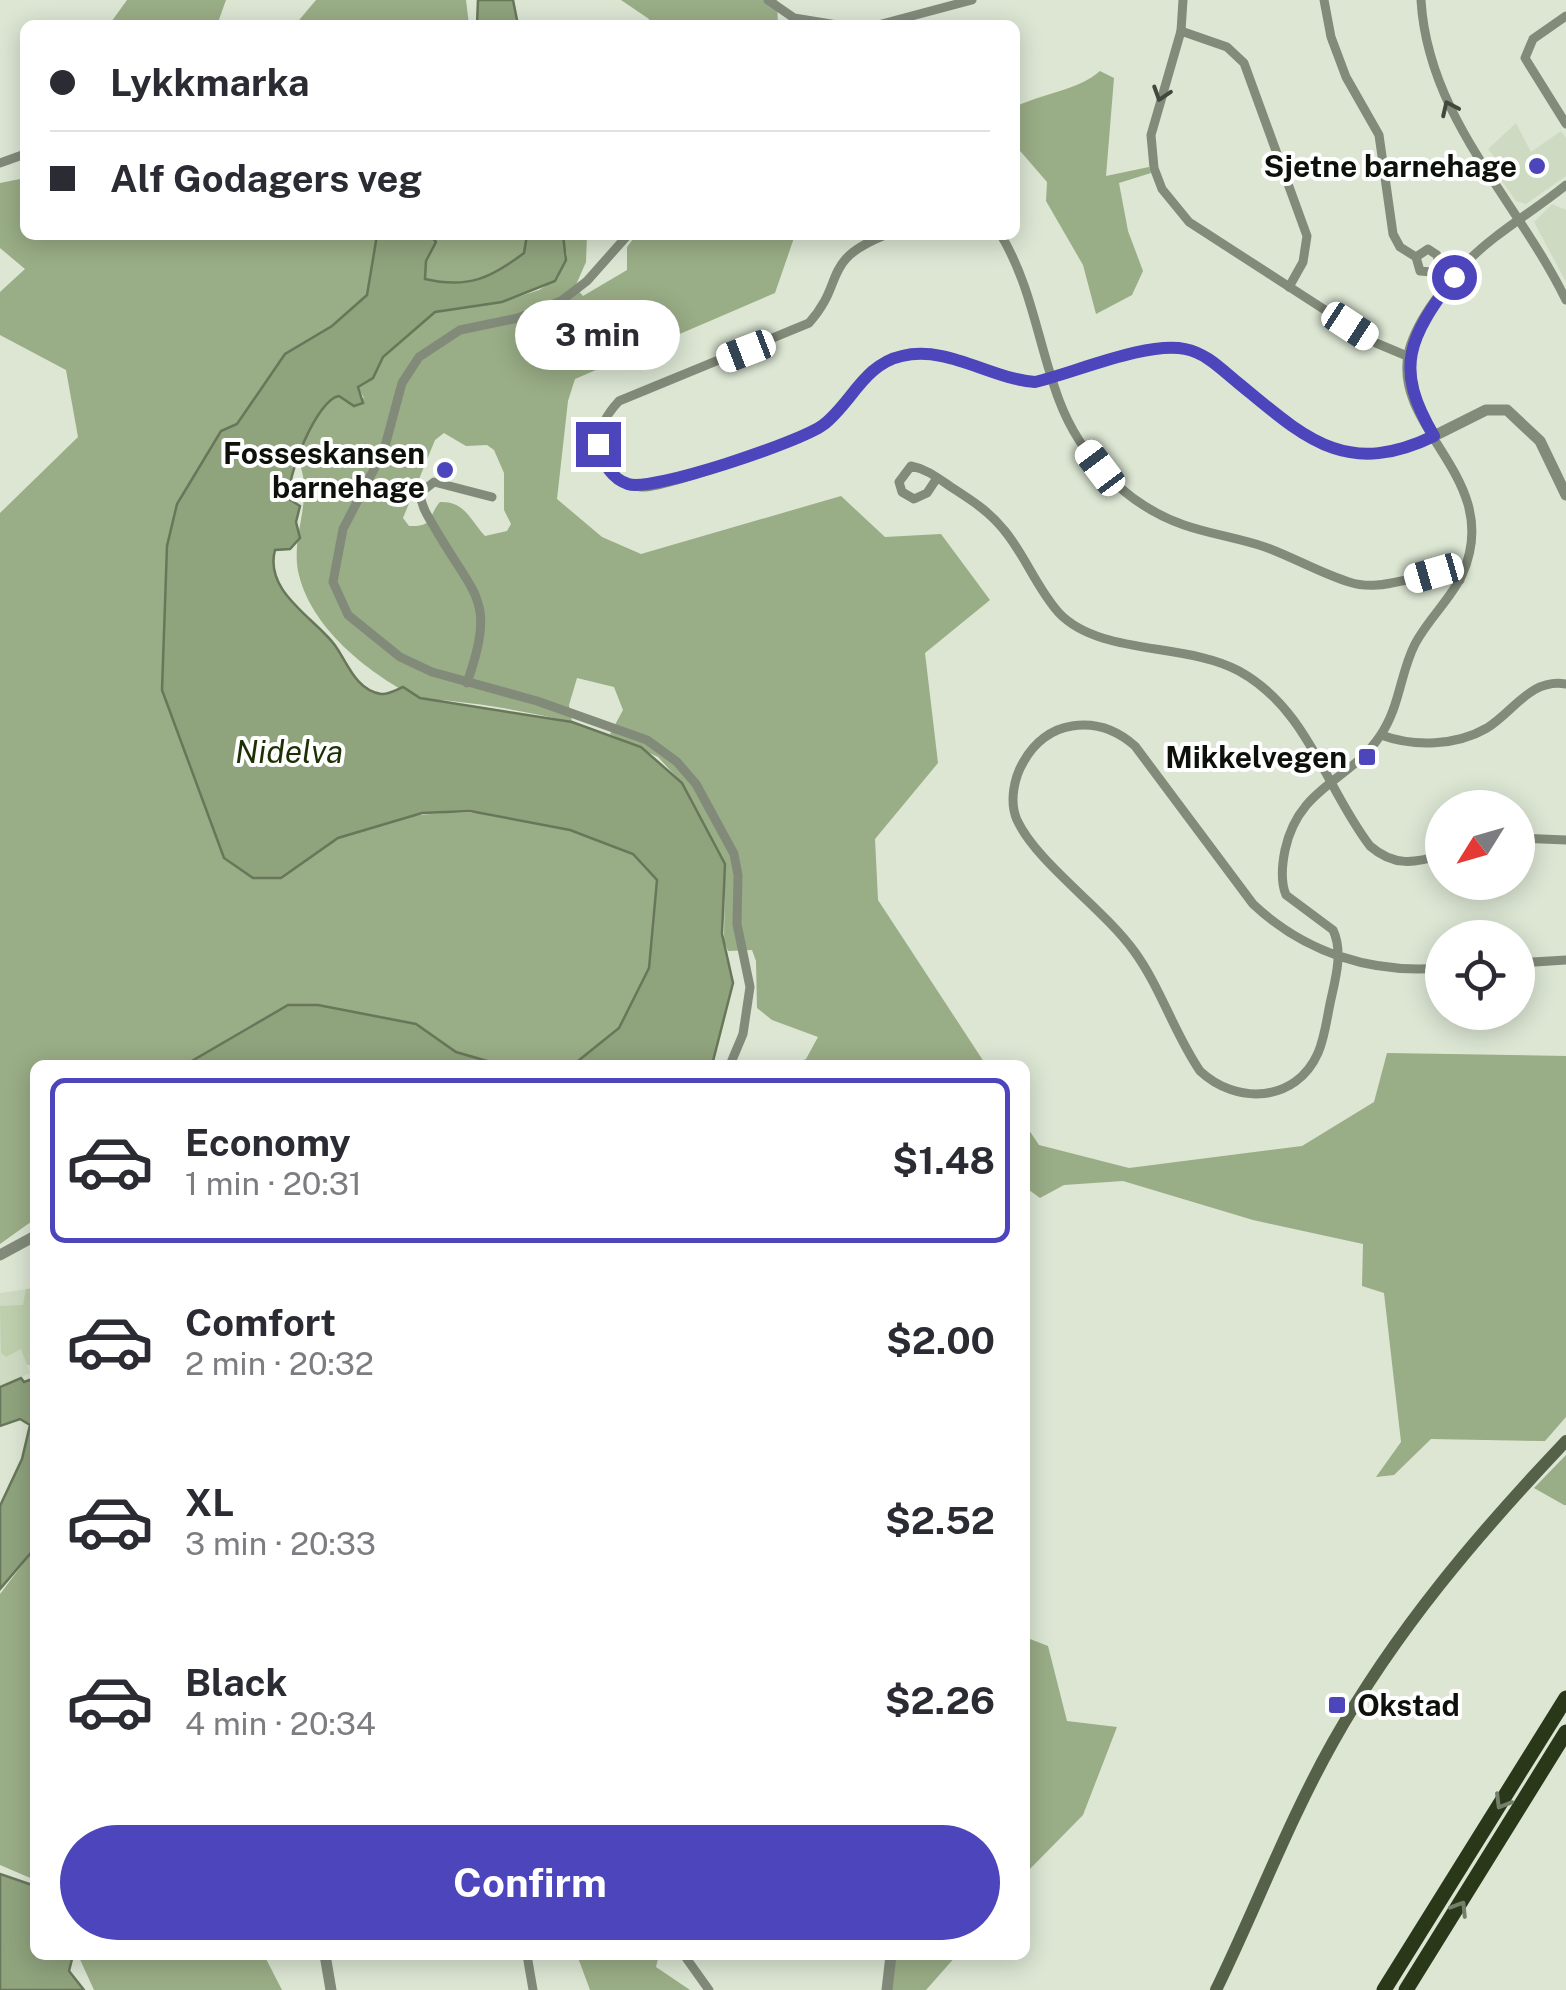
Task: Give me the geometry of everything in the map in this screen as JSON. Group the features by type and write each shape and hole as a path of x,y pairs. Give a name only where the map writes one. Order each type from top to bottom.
{"highway":[{"path":"1384,1990 1566,1698"},
{"path":"1406,1990 1566,1732"}],"main road":[{"path":"1216,1990 1308,1792 1368,1686 1440,1582 1566,1442"}],"street":[{"path":"768,0 794,18 806,20"},
{"path":"897,20 972,0"},
{"path":"1183,0 1181,32 1151,135 1154,168 1162,190 1189,222 1376,343 1408,356"},
{"path":"1324,0 1331,37 1346,77 1379,135 1392,234 1400,247 1416,257"},
{"path":"1421,0 1425,44 1450,111 1521,219 1566,300"},
{"path":"1566,16 1533,38 1525,58 1566,124"},
{"path":"1181,32 1227,46 1248,72 1308,236 1304,262 1289,287"},
{"path":"1425,969 1394,970 1338,955 1292,936 1253,904 1155,770 1124,736 1096,725 1071,726 1041,739 1023,762 1014,788 1015,817 1036,848 1112,922 1136,953 1192,1058 1215,1085 1258,1095 1290,1086 1306,1072 1322,1044 1338,955 1333,930 1294,903 1282,885 1283,860 1296,820 1332,778 1381,735 1398,701 1416,642 1460,580 1471,548 1470,510 1460,478 1413,394 1408,356 1417,331 1454,277 1566,185"},
{"path":"623,240 587,281 561,301 531,315 460,330 419,357 402,383 384,450 343,529 333,582 348,614 400,657 647,740 677,762 696,784 734,854 738,875 736,924 750,987 743,1034 732,1060"},
{"path":"872,240 839,262 825,302 809,323 619,401 608,414 598,444 602,460 612,474 624,483 656,486 805,435 836,413 867,375 904,355 951,359 1014,381 1052,378 1180,348 1211,361 1298,432 1329,449 1350,455 1394,454 1486,410 1508,410 1540,441 1566,494"},
{"path":"1004,240 1023,278 1052,378 1080,442 1124,492 1154,512 1182,524 1264,546 1363,586 1434,573 1460,580"},
{"path":"937,478 986,510 1005,531 1060,613 1089,634 1195,654 1240,671 1275,700 1310,742 1364,838 1377,852 1410,863 1425,859"},
{"path":"467,682 484,633 483,612 426,512 420,494 434,482 492,497"},
{"path":"1381,735 1406,742 1455,741 1487,728 1536,688 1553,682 1566,684"},
{"path":"1535,839 1566,840"},
{"path":"1535,962 1566,960"},
{"path":"0,1255 30,1239"},
{"path":"326,1960 331,1990"},
{"path":"527,1960 533,1990"},
{"path":"688,1960 709,1990"},
{"path":"887,1990 890,1960"}],"shaded area":[{"path":"127,0 226,0 219,20 113,20"},
{"path":"316,0 466,0 468,20 299,20"},
{"path":"621,0 777,0 778,20 649,19"},
{"path":"1100,71 1114,78 1106,176 1149,167 1151,173 1119,183 1128,231 1143,271 1132,295 1096,314 1083,265 1046,201 1047,182 1020,151 1020,105"},
{"path":"1516,123 1531,152 1561,131 1566,138 1566,176 1526,204 1516,201 1499,177 1505,171 1488,149"},
{"path":"20,179 20,240 376,240 367,295 332,326 285,354 237,424 167,546 166,607 281,878 338,838 371,825 446,813 524,818 598,837 630,852 657,880 649,968 619,1028 579,1060 484,1060 456,1052 416,1024 318,1005 288,1005 194,1060 30,1060 30,1223 0,1244 0,513 78,437 66,370 0,335 0,292 25,269 0,248 0,183"},
{"path":"1552,204 1566,210 1566,282 1534,222"},
{"path":"526,240 524,253 512,262 478,279 454,282 425,280 426,261 436,242"},
{"path":"564,240 587,240 586,262 575,287 583,296 627,270 627,247 632,240 793,240 775,293 575,379 568,401 557,499 602,537 641,554 841,496 885,537 941,534 990,600 925,653 938,763 875,839 878,900 983,1060 804,1060 818,1037 772,1020 757,1008 756,961 752,950 728,951 724,941 725,864 682,783 658,757 610,734 623,710 614,687 577,678 569,705 572,722 496,707 417,698 360,661 315,611 298,571 297,557 304,502 298,460 313,420 332,396 364,398 358,387 373,378 383,358 435,312 502,302 539,290 558,278 567,255","holes":["444,433 466,446 487,445 494,450 504,473 504,510 511,524 507,531 485,536 461,508 440,502 427,523 409,526 403,518 435,440"]},
{"path":"1387,1053 1566,1056 1566,1417 1545,1441 1431,1439 1394,1475 1376,1477 1401,1442 1384,1293 1362,1286 1363,1244 1253,1220 1123,1181 1064,1185 1040,1198 1030,1191 1030,1132 1039,1145 1129,1168 1302,1146 1374,1102"},
{"path":"26,1289 30,1289 30,1365 21,1349 6,1357 1,1353 0,1306 23,1305"},
{"path":"28,1289 21,1348 30,1373 0,1387 0,1293"},
{"path":"1566,1455 1566,1505 1564,1505 1534,1488"},
{"path":"30,1555 30,1878 0,1865 0,1594"},
{"path":"1030,1639 1048,1646 1067,1721 1117,1727 1083,1815 1030,1869"},
{"path":"80,1960 267,1960 282,1990 94,1990"},
{"path":"579,1960 658,1960 656,1967 690,1990 590,1990"},
{"path":"890,1960 953,1960 926,1990 888,1990"}],"water":[{"path":"478,0 513,0 517,20 477,20"},
{"name":"Nidelva","path":"376,240 434,240 426,261 425,279 454,283 478,279 501,269 524,253 526,240 564,240 566,260 555,281 502,302 435,312 383,357 373,378 358,387 363,403 354,406 339,396 321,410 305,440 289,488 289,499 300,506 296,522 300,538 290,549 275,550 274,565 283,591 334,644 358,681 372,691 386,694 403,687 420,698 572,722 641,747 682,783 725,864 722,934 733,983 713,1060 579,1060 619,1028 649,968 657,880 633,854 570,830 470,811 422,813 338,838 281,878 253,878 224,858 162,690 167,546 177,504 221,431 237,424 285,354 332,326 367,295"},
{"path":"288,1005 318,1005 416,1024 456,1052 484,1060 194,1060"},
{"path":"21,1378 24,1382 30,1380 30,1425 20,1419 0,1426 0,1387"},
{"path":"30,1425 30,1554 0,1589 0,1506 22,1459"},
{"path":"0,1874 30,1884 30,1960 72,1960 69,1971 84,1990 0,1990"}],"place":[{"name":"Sjetne barnehage","path":"1537,166"},
{"name":"Fosseskansen barnehage","path":"445,470"},
{"name":"Mikkelvegen","path":"1367,757"},
{"name":"Okstad","path":"1337,1705"}],"route":[{"path":"598,444 602,460 624,483 656,486 805,435 836,413 867,375 904,355 951,359 1014,381 1035,382 1165,348 1180,348 1211,361 1298,432 1329,449 1350,455 1394,454 1434,436 1413,394 1408,356 1417,331 1454,277"}]}
